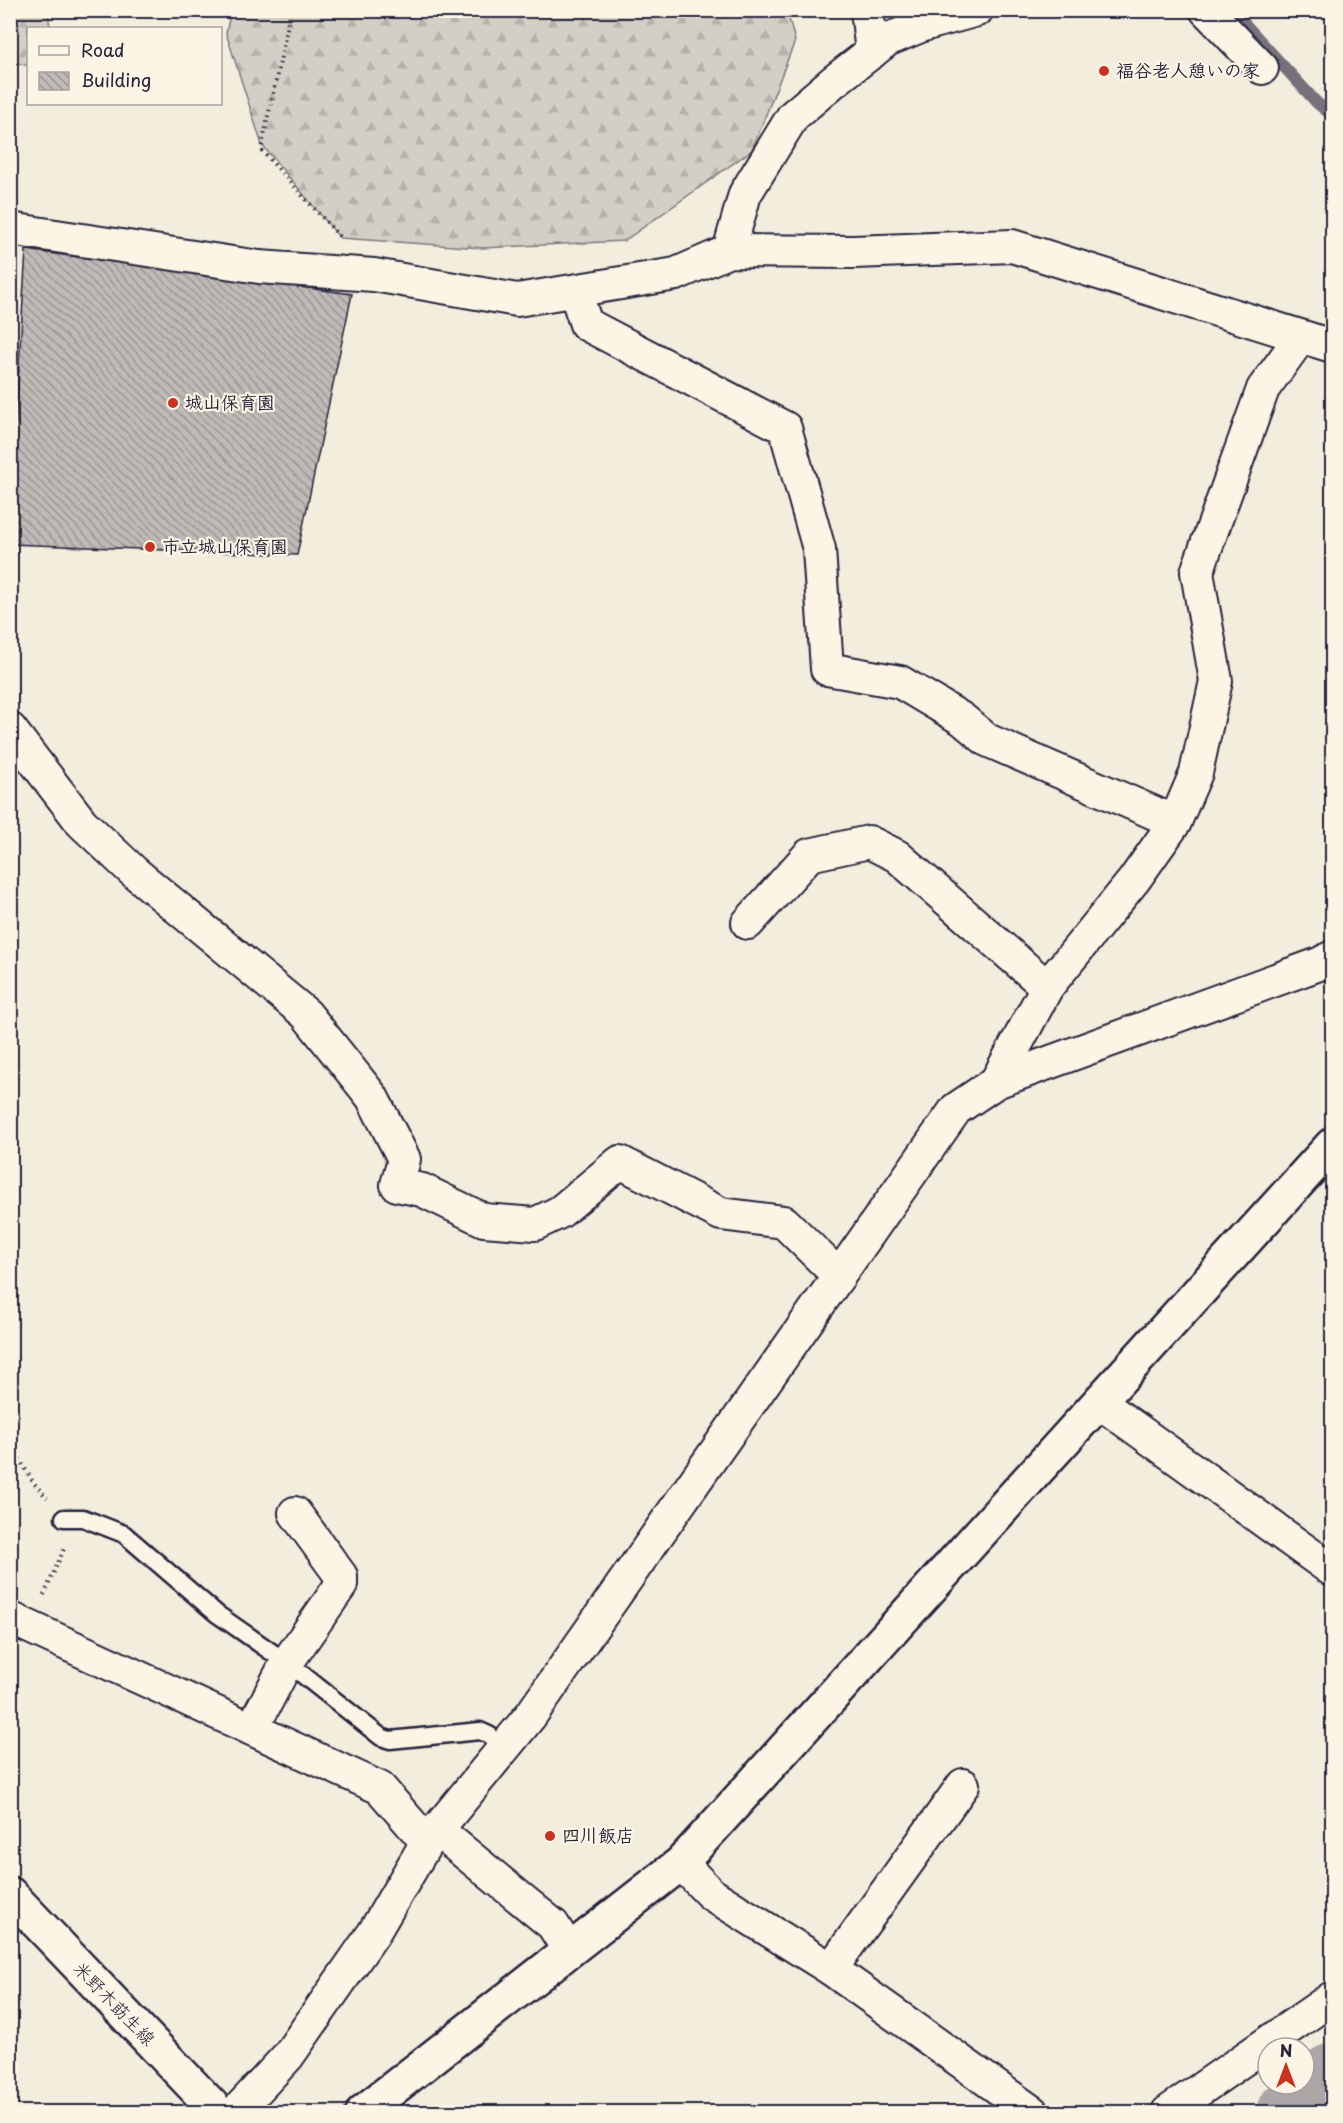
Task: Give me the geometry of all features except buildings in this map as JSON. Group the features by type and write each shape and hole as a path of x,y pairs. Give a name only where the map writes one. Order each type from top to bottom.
{"street":[{"path":"867,10 872,52"},
{"path":"729,251 745,194 793,116 832,82 887,40 923,25 977,10"},
{"path":"1206,10 1262,68"},
{"path":"10,229 259,267 374,275 518,300 676,274 729,251 854,252 1012,246 1300,338 1332,346"},
{"path":"575,291 586,324 785,428 819,549 827,669 900,682 962,718 987,740 1175,822"},
{"path":"996,1082 1047,987 1134,880 1175,822 1196,773 1216,681 1197,572 1263,389 1300,338"},
{"path":"10,729 81,823 133,871 306,1014 372,1097 404,1159 397,1185 422,1190 484,1220 535,1224 560,1212 620,1162 721,1214 784,1222 839,1276"},
{"path":"748,923 809,855 870,842 897,856 1047,987"},
{"path":"236,2112 288,2056 373,1934 432,1836 531,1715 956,1109 996,1082 1319,964 1332,957"},
{"path":"363,2112 681,1863 1332,1145"},
{"path":"1099,1402 1332,1570"},
{"path":"252,1729 286,1664 341,1585 341,1576 294,1513"},
{"path":"10,1618 380,1788 432,1836 553,1925 569,1951"},
{"path":"831,1969 963,1785"},
{"path":"681,1863 711,1894 831,1969 1032,2112"},
{"name":"米野木莇生線","path":"10,1894 218,2112"},
{"path":"1168,2112 1332,1998"}],"lane":[{"path":"64,1518 82,1518 124,1534 218,1614 286,1664 294,1667 381,1737 390,1740 480,1731 489,1735 503,1749"}],"path":[{"path":"291,10 261,150 374,275"}],"green space":[{"path":"231,10 787,11 795,41 752,150 624,241 482,248 340,238 262,145 226,33"},
{"path":"10,11 48,11 50,27 27,27 27,66 11,61"}],"waterway":[{"path":"1232,10 1317,103 1332,115"},
{"path":"1292,2112 1332,2078"}],"place":[{"name":"福谷老人憩いの家","path":"1104,71"},
{"name":"城山保育園","path":"173,403"},
{"name":"市立城山保育園","path":"150,547"},
{"name":"四川飯店","path":"550,1836"}]}
